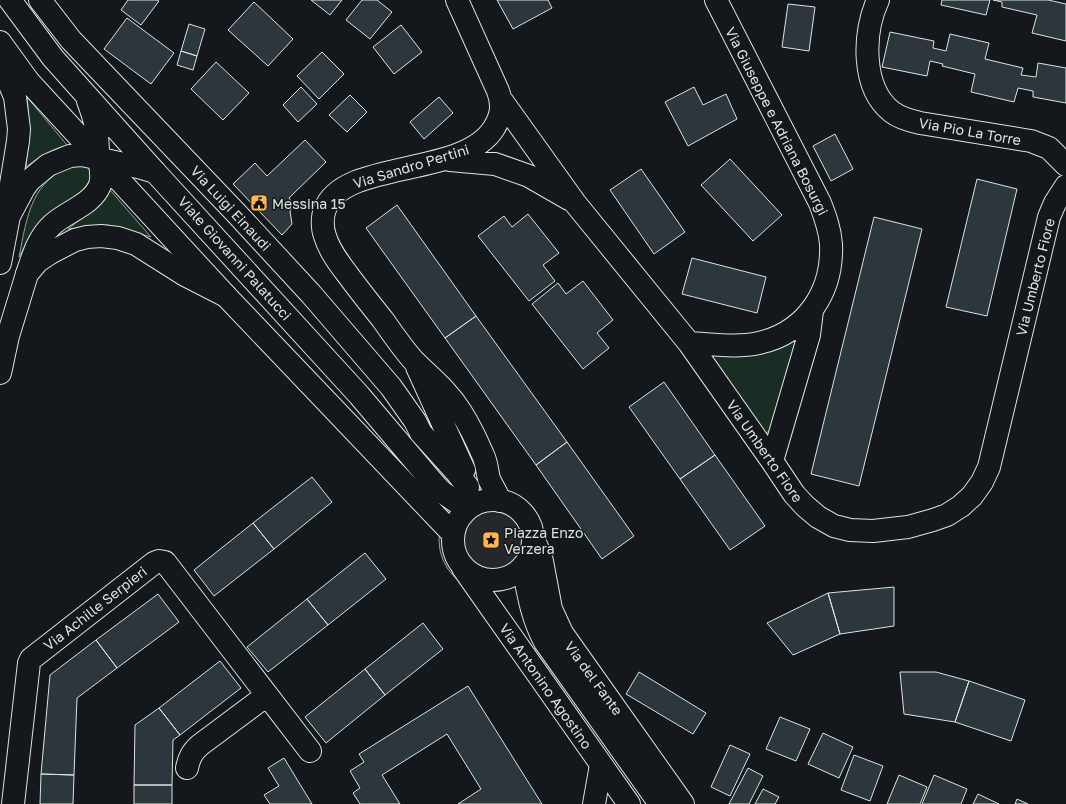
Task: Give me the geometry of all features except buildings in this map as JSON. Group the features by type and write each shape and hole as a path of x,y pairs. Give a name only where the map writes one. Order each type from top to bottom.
{"street":[{"name":"Viale Giovanni Palatucci","path":"10,0 53,58 359,395 436,486 470,500"},
{"name":"Via Luigi Einaudi","path":"40,0 71,40 311,294 391,387 415,421 421,433 458,474 470,500"},
{"name":"Via Sandro Pertini","path":"414,360 333,254 325,237 323,228 324,218 325,210 334,195 342,188 352,183 464,152 484,140 492,132 501,113 502,101 493,76 457,0"},
{"name":"Via Giuseppe e Adriana Bosurgi","path":"716,0 816,196 827,222 831,242 829,276 812,311 809,335 772,461"},
{"name":"Via Pio La Torre","path":"878,0 870,24 868,62 875,90 892,112 920,124 1031,141 1049,148 1066,165"},
{"path":"0,42 29,82 226,296 453,534"},
{"path":"0,61 15,97 18,123 18,141 11,184 9,216 0,263"},
{"path":"0,373 8,336 35,251 51,225 88,201 100,184 102,174 96,127 87,96"},
{"name":"Via Umberto Fiore","path":"502,101 575,203 689,343 794,494 818,517 834,526 850,530 873,531 908,527 927,522 947,514 960,506 972,496 982,482 989,467 1044,237 1055,203 1066,186"},
{"path":"9,216 24,188 38,172 48,165 70,156 82,155 99,158 155,172"},
{"name":"Via Umberto Fiore","path":"443,159 495,164 529,176 575,203"},
{"path":"27,274 38,261 75,240 101,236 118,238 136,244 185,275 226,296"},
{"name":"Via Giuseppe e Adriana Bosurgi","path":"689,343 745,345 761,342 786,332 797,325 812,311"},
{"path":"414,360 463,470 470,500 458,520 453,534 453,546 456,558 463,568 474,576 487,580 500,580 513,575 529,558 532,548 533,538 527,518 510,504 500,501 470,500"},
{"path":"414,360 451,396 461,412 484,457 489,478 500,501"},
{"path":"415,421 462,439 468,445 476,462 489,478"},
{"name":"Via del Fante","path":"533,538 541,556 551,609 562,633 683,804"},
{"name":"Via Achille Serpieri","path":"13,804 29,663 31,659 154,563 159,561 165,562 310,751"},
{"name":"Via Antonino Agostino","path":"523,566 533,614 538,629 545,642 660,804"},
{"name":"Via Antonino Agostino","path":"463,568 629,804"},
{"path":"187,768 189,758 200,745 268,695"},
{"path":"594,804 602,765"}],"green space":[{"path":"27,97 67,145 45,154 26,167 29,132"},
{"path":"76,165 89,166 93,171 90,180 85,188 33,232 19,257 29,214 40,189 49,179 61,171"},
{"path":"110,190 151,237 108,225 68,229 98,206"},
{"path":"795,340 769,431 765,434 710,354 750,355 766,352"}],"shaded area":[{"name":"Piazza Enzo Verzera","path":"491,488 511,492 520,497 534,511 539,520 543,540 539,560 534,569 520,583 511,588 491,592 471,588 462,583 448,569 443,560 439,540 443,520 448,511 462,497 471,492"}],"place":[{"name":"Messina 15","path":"259,203"},
{"name":"Piazza Enzo Verzera","path":"491,540"}]}
